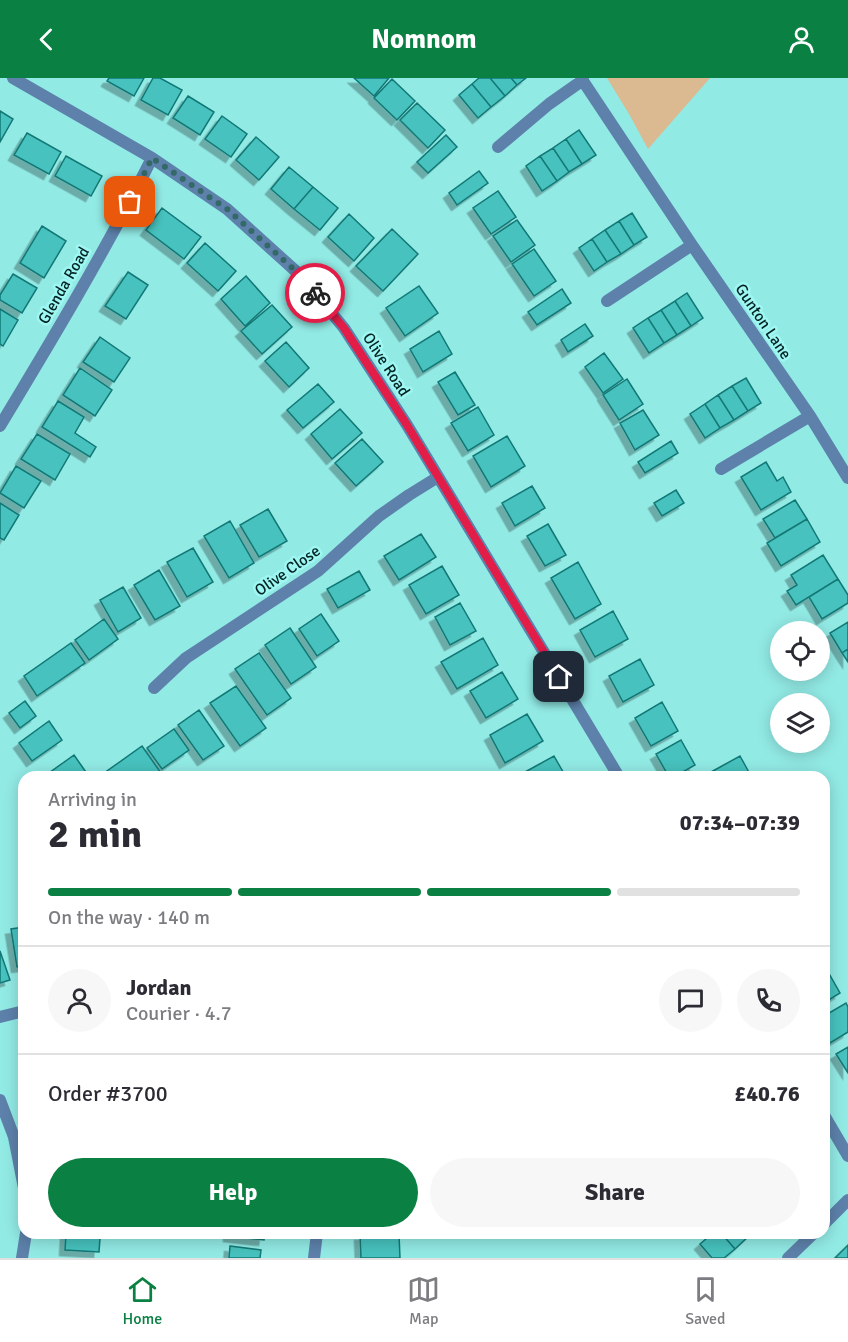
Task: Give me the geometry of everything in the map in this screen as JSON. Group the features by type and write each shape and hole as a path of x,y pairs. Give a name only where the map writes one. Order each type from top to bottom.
{"street":[{"name":"Olive Road","path":"13,78 152,158 227,209 299,274 344,328 407,425 615,771"},
{"name":"Gunton Lane","path":"498,147 582,79 692,245 810,416 848,478"},
{"name":"Glenda Road","path":"0,426 124,212 152,158"},
{"path":"608,302 692,245"},
{"path":"721,469 810,416"},
{"name":"Olive Close","path":"154,688 186,658 318,570 379,516 438,477"},
{"path":"0,1017 18,1012"},
{"path":"0,1100 14,1137 18,1157"},
{"path":"830,1125 848,1156"},
{"path":"830,1218 848,1200"},
{"path":"22,1258 25,1239"},
{"path":"314,1258 316,1239"},
{"path":"788,1258 808,1239"}],"shaded area":[{"path":"607,78 710,78 648,149"}],"building":[{"path":"109,78 144,78 134,96 107,81"},
{"path":"153,78 160,78 182,90 168,115 141,100"},
{"path":"354,78 389,78 374,96"},
{"path":"479,78 490,78 505,96 491,107 472,84"},
{"path":"490,78 511,78 517,85 505,96"},
{"path":"511,78 526,78 517,85"},
{"path":"392,79 415,101 397,120 374,98"},
{"path":"472,84 491,107 478,118 459,95"},
{"path":"188,96 214,112 200,135 173,118"},
{"path":"417,103 445,130 428,148 400,120"},
{"path":"0,111 13,119 0,142"},
{"path":"222,116 247,134 231,157 205,139"},
{"path":"579,130 596,155 582,164 566,139"},
{"path":"27,133 61,152 49,174 14,155"},
{"path":"446,135 457,147 428,173 417,162"},
{"path":"256,137 279,157 259,180 236,160"},
{"path":"566,139 582,164 569,172 553,148"},
{"path":"553,148 569,172 557,181 540,156"},
{"path":"66,156 102,176 91,196 55,176"},
{"path":"540,156 557,181 542,191 526,166"},
{"path":"289,167 313,187 294,209 271,189"},
{"path":"479,171 488,183 457,205 449,193"},
{"path":"313,187 338,208 320,230 294,209"},
{"path":"498,191 516,217 491,234 473,208"},
{"path":"162,208 201,237 184,259 146,230"},
{"path":"632,213 647,237 634,245 619,221"},
{"path":"349,214 374,238 354,261 328,237"},
{"path":"517,220 535,245 511,262 493,236"},
{"path":"619,221 634,245 621,254 605,230"},
{"path":"42,226 66,241 44,278 20,263"},
{"path":"392,229 418,254 383,291 356,266"},
{"path":"605,230 621,254 607,262 592,239"},
{"path":"592,239 607,262 594,271 579,248"},
{"path":"205,243 236,271 218,291 187,263"},
{"path":"534,249 556,281 534,296 512,264"},
{"path":"128,272 148,285 126,319 105,306"},
{"path":"13,274 37,288 22,313 0,300 0,295"},
{"path":"246,276 270,303 245,326 221,299"},
{"path":"419,286 438,313 405,336 386,308"},
{"path":"562,289 571,303 537,325 528,312"},
{"path":"687,293 703,318 691,326 675,301"},
{"path":"675,301 691,326 677,335 661,310"},
{"path":"272,305 292,327 262,354 241,331"},
{"path":"0,309 18,320 3,346 0,344"},
{"path":"661,310 677,335 664,343 648,318"},
{"path":"648,318 664,343 649,353 633,328"},
{"path":"585,324 593,336 568,352 561,340"},
{"path":"439,331 452,354 423,372 410,349"},
{"path":"100,337 130,358 114,382 83,362"},
{"path":"286,342 309,368 289,387 265,361"},
{"path":"604,353 623,379 603,393 585,367"},
{"path":"80,368 112,390 95,416 63,395"},
{"path":"455,372 475,405 458,415 438,382"},
{"path":"746,378 761,403 748,411 732,386"},
{"path":"627,379 643,404 619,420 603,395"},
{"path":"318,384 334,402 303,428 287,410"},
{"path":"732,386 748,411 734,420 718,395"},
{"path":"718,395 734,420 720,428 705,404"},
{"path":"58,401 84,417 75,433 96,447 90,457 42,427"},
{"path":"705,404 720,428 705,438 690,414"},
{"path":"478,407 494,435 468,451 451,423"},
{"path":"340,409 362,433 332,459 311,434"},
{"path":"643,410 659,435 635,450 620,423"},
{"path":"37,434 70,454 55,480 21,459"},
{"path":"507,436 525,466 491,487 473,456"},
{"path":"362,439 383,462 356,486 335,463"},
{"path":"671,441 678,453 645,473 638,462"},
{"path":"766,462 777,481 783,477 791,492 761,510 741,477"},
{"path":"16,466 41,481 24,508 0,493"},
{"path":"532,486 545,508 515,526 502,503"},
{"path":"676,490 684,503 662,516 654,503"},
{"path":"795,500 807,519 775,538 763,519"},
{"path":"0,503 19,515 4,540 0,538"},
{"path":"268,509 287,541 259,557 240,525"},
{"path":"807,519 820,542 781,566 767,543"},
{"path":"230,521 254,563 229,578 204,536"},
{"path":"548,524 566,555 545,566 527,536"},
{"path":"421,534 436,557 399,580 384,556"},
{"path":"193,548 213,582 187,597 167,562"},
{"path":"823,555 838,579 796,605 787,591 797,585 791,575"},
{"path":"578,562 601,604 575,619 551,578"},
{"path":"442,566 459,595 426,614 409,585"},
{"path":"159,570 180,606 155,620 134,585"},
{"path":"359,571 370,590 338,608 327,589"},
{"path":"838,579 848,595 848,603 822,619 809,597"},
{"path":"123,587 141,618 118,632 100,600"},
{"path":"460,603 476,631 450,645 435,617"},
{"path":"613,611 628,639 595,657 580,630"},
{"path":"321,614 339,641 317,656 299,629"},
{"path":"104,619 118,639 89,660 75,640"},
{"path":"848,622 848,649 842,653 830,633"},
{"path":"290,628 316,667 291,684 265,645"},
{"path":"483,638 498,665 457,689 441,662"},
{"path":"71,643 85,663 37,696 24,676"},
{"path":"848,649 848,662 842,653"},
{"path":"259,653 291,698 267,715 235,669"},
{"path":"640,659 654,685 623,702 609,676"},
{"path":"502,672 518,699 486,718 470,691"},
{"path":"236,686 266,728 240,746 210,703"},
{"path":"25,701 36,716 20,728 9,713"},
{"path":"662,702 678,731 651,746 635,718"},
{"path":"199,710 224,746 203,760 178,725"},
{"path":"527,714 543,741 505,763 490,735"},
{"path":"49,721 62,740 32,761 19,743"},
{"path":"174,729 189,750 162,769 147,748"},
{"path":"681,740 695,765 684,771 666,771 656,754"},
{"path":"142,746 160,771 107,771"},
{"path":"74,755 85,771 52,771"},
{"path":"554,756 563,771 527,771"},
{"path":"740,756 748,771 713,771"},
{"path":"18,928 18,967 17,967 11,929"},
{"path":"0,951 10,980 0,983"},
{"path":"830,975 840,993 830,999"},
{"path":"846,1003 848,1007 848,1032 830,1043 830,1012"},
{"path":"848,1047 848,1073 836,1054"},
{"path":"66,1239 100,1239 99,1252 65,1250"},
{"path":"360,1239 399,1239 400,1258 361,1258"},
{"path":"706,1239 726,1239 735,1249 724,1258 712,1258 700,1244"},
{"path":"726,1239 746,1239 735,1249"},
{"path":"848,1245 848,1258 835,1258"},
{"path":"230,1246 261,1250 260,1258 229,1258"}],"way so far":[{"path":"130,202 152,158 227,209 299,274 315,293"}],"route":[{"path":"315,293 344,328 407,425 559,677"}]}
